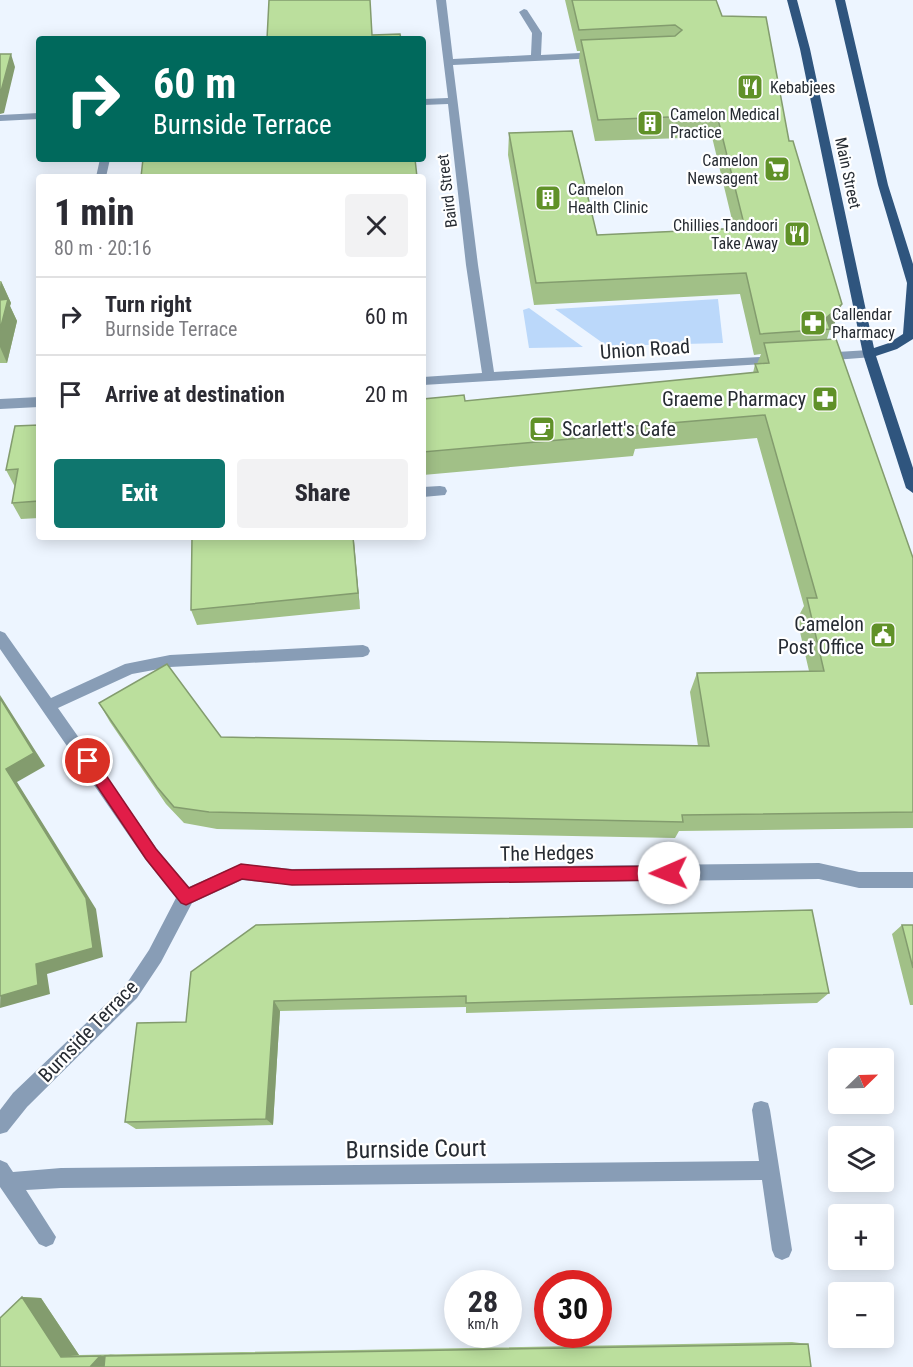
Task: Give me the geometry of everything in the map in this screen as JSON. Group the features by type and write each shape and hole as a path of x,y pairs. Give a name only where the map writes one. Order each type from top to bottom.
{"main road":[{"name":"Main Street","path":"792,0 805,49 869,354 913,488"},
{"name":"Main Street","path":"840,0 883,185 913,282 909,336 893,346 869,354"}],"street":[{"name":"Baird Street","path":"441,0 472,266 489,377"},
{"path":"524,12 537,33 536,58"},
{"path":"449,62 615,54"},
{"path":"426,102 453,101"},
{"path":"0,118 36,116"},
{"path":"810,358 869,354"},
{"name":"Union Road","path":"426,381 786,360"},
{"path":"0,404 36,402"},
{"path":"426,492 440,491"},
{"path":"0,637 50,705 151,854 186,897"},
{"path":"50,705 130,668 170,661 363,651"},
{"name":"The Hedges","path":"186,897 241,872 292,878 819,871 859,880 913,880"},
{"name":"Burnside Terrace","path":"0,1125 20,1100 131,992 155,956 186,897"},
{"path":"761,1110 782,1250"},
{"name":"Burnside Court","path":"4,1176 62,1178 770,1170"},
{"path":"4,1176 46,1237"}],"shaded area":[{"path":"718,299 723,343 607,346 555,309"},
{"path":"529,308 583,347 529,348 523,310"}],"building":[{"path":"269,0 370,0 372,35 400,34 400,36 267,36"},
{"path":"572,0 716,0 722,16 766,17 789,141 793,141 842,304 826,318 830,329 760,334 746,273 536,283 509,133 572,131 597,235 745,228 717,115 598,120 581,40 675,36 682,30 675,25 579,30"},
{"path":"0,54 11,54 0,95"},
{"path":"143,162 415,162 417,174 141,174"},
{"path":"8,299 0,330 0,300"},
{"path":"836,339 913,558 913,812 682,815 683,822 209,812 174,807 157,787 99,703 167,664 221,737 709,746 697,673 824,671 807,598 817,598 765,415 636,426 638,433 426,452 426,399 464,395 465,401 758,372 755,364 769,363 764,343"},
{"path":"36,425 36,501 12,503 18,469 6,470 15,426"},
{"path":"192,540 353,540 358,593 191,610"},
{"path":"0,698 34,753 6,769 86,898 93,948 36,964 38,985 0,996"},
{"path":"812,910 829,993 466,1003 466,996 274,1001 266,1119 125,1122 137,1023 186,1022 191,972 256,925"},
{"path":"902,925 913,925 913,968"},
{"path":"22,1297 61,1357 100,1356 90,1367 0,1367 0,1318"},
{"path":"808,1344 811,1367 104,1367 105,1356"}],"place":[{"name":"Kebabjees","path":"750,87"},
{"name":"Camelon Medical Practice","path":"650,123"},
{"name":"Camelon Newsagent","path":"777,169"},
{"name":"Camelon Health Clinic","path":"548,198"},
{"name":"Chillies Tandoori Take Away","path":"797,234"},
{"name":"Callendar Pharmacy","path":"813,323"},
{"name":"Graeme Pharmacy","path":"825,399"},
{"name":"Scarlett's Cafe","path":"542,429"},
{"name":"Camelon Post Office","path":"883,635"}],"route":[{"path":"88,761 151,854 186,897 241,872 267,873 292,878 669,873"}]}
